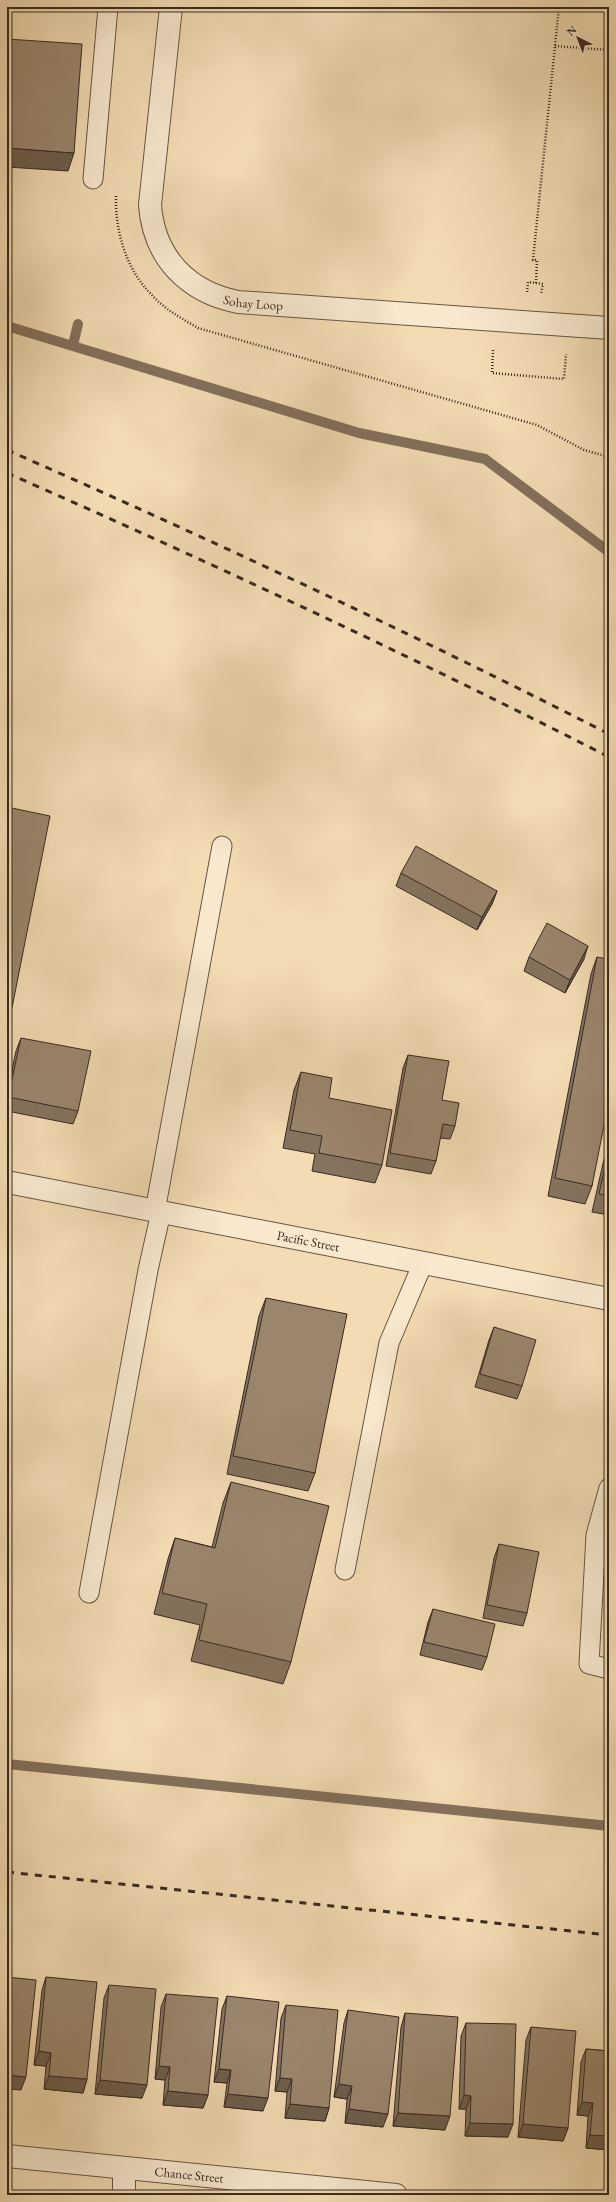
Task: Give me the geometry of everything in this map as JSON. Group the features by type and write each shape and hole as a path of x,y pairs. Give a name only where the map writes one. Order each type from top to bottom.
{"street":[{"name":"Sohay Loop","path":"171,7 150,205 154,232 170,261 189,282 200,290 225,300 238,302 609,328"},
{"name":"Pacific Street","path":"7,1182 609,1300"},
{"name":"Chance Street","path":"7,2156 396,2195"},
{"path":"124,2168 124,2195"}],"lane":[{"path":"93,179 108,7"},
{"path":"89,1593 148,1270 222,846"},
{"path":"345,1570 388,1343 423,1263"},
{"path":"609,1488 596,1535 589,1664 609,1669"}],"path":[{"path":"536,283 538,260 533,260 559,7"},
{"path":"555,46 609,50"},
{"path":"526,297 528,282 542,284 541,298"},
{"path":"493,344 492,373 564,379 566,349"}],"building":[{"path":"7,39 82,44 74,153 7,148"},
{"path":"7,807 50,816 7,1033"},
{"path":"416,846 497,891 482,917 401,873"},
{"path":"547,923 588,946 570,980 529,957"},
{"path":"597,957 609,959 609,1100 592,1186 555,1178"},
{"path":"21,1038 91,1051 78,1111 8,1097"},
{"path":"408,1055 449,1061 442,1100 459,1103 455,1126 443,1124 436,1161 390,1153"},
{"path":"301,1072 332,1078 329,1098 392,1110 382,1165 319,1153 322,1136 290,1130"},
{"path":"609,1148 609,1196 599,1194"},
{"path":"266,1298 347,1314 315,1473 233,1456"},
{"path":"494,1327 536,1340 522,1386 480,1374"},
{"path":"231,1482 329,1506 291,1662 199,1640 207,1604 162,1593 175,1538 215,1548"},
{"path":"499,1544 539,1552 527,1613 487,1605"},
{"path":"433,1609 495,1624 487,1657 424,1642"},
{"path":"7,1977 36,1980 26,2077 7,2075"},
{"path":"46,1977 97,1982 87,2079 49,2076 51,2053 39,2051"},
{"path":"109,1985 156,1989 147,2085 100,2080"},
{"path":"166,1994 218,1998 208,2095 168,2091 170,2067 159,2066"},
{"path":"227,1996 279,2002 268,2098 228,2094 231,2070 219,2069"},
{"path":"286,2005 338,2010 329,2108 290,2104 292,2079 280,2078"},
{"path":"348,2010 399,2017 388,2114 349,2109 352,2086 339,2084"},
{"path":"405,2013 458,2017 450,2116 398,2113"},
{"path":"466,2023 516,2024 513,2124 470,2123 471,2096 464,2095"},
{"path":"531,2027 576,2031 568,2128 523,2124"},
{"path":"586,2049 609,2051 609,2136 590,2135 593,2103 582,2102"}],"waterway":[{"path":"73,345 78,324"},
{"path":"7,326 359,433 485,459 609,552"},
{"path":"7,1764 609,1826"}],"railway":[{"path":"7,450 159,518 385,623 609,734"},
{"path":"7,473 310,610 535,719 609,757"},
{"path":"7,1872 609,1935"}]}
